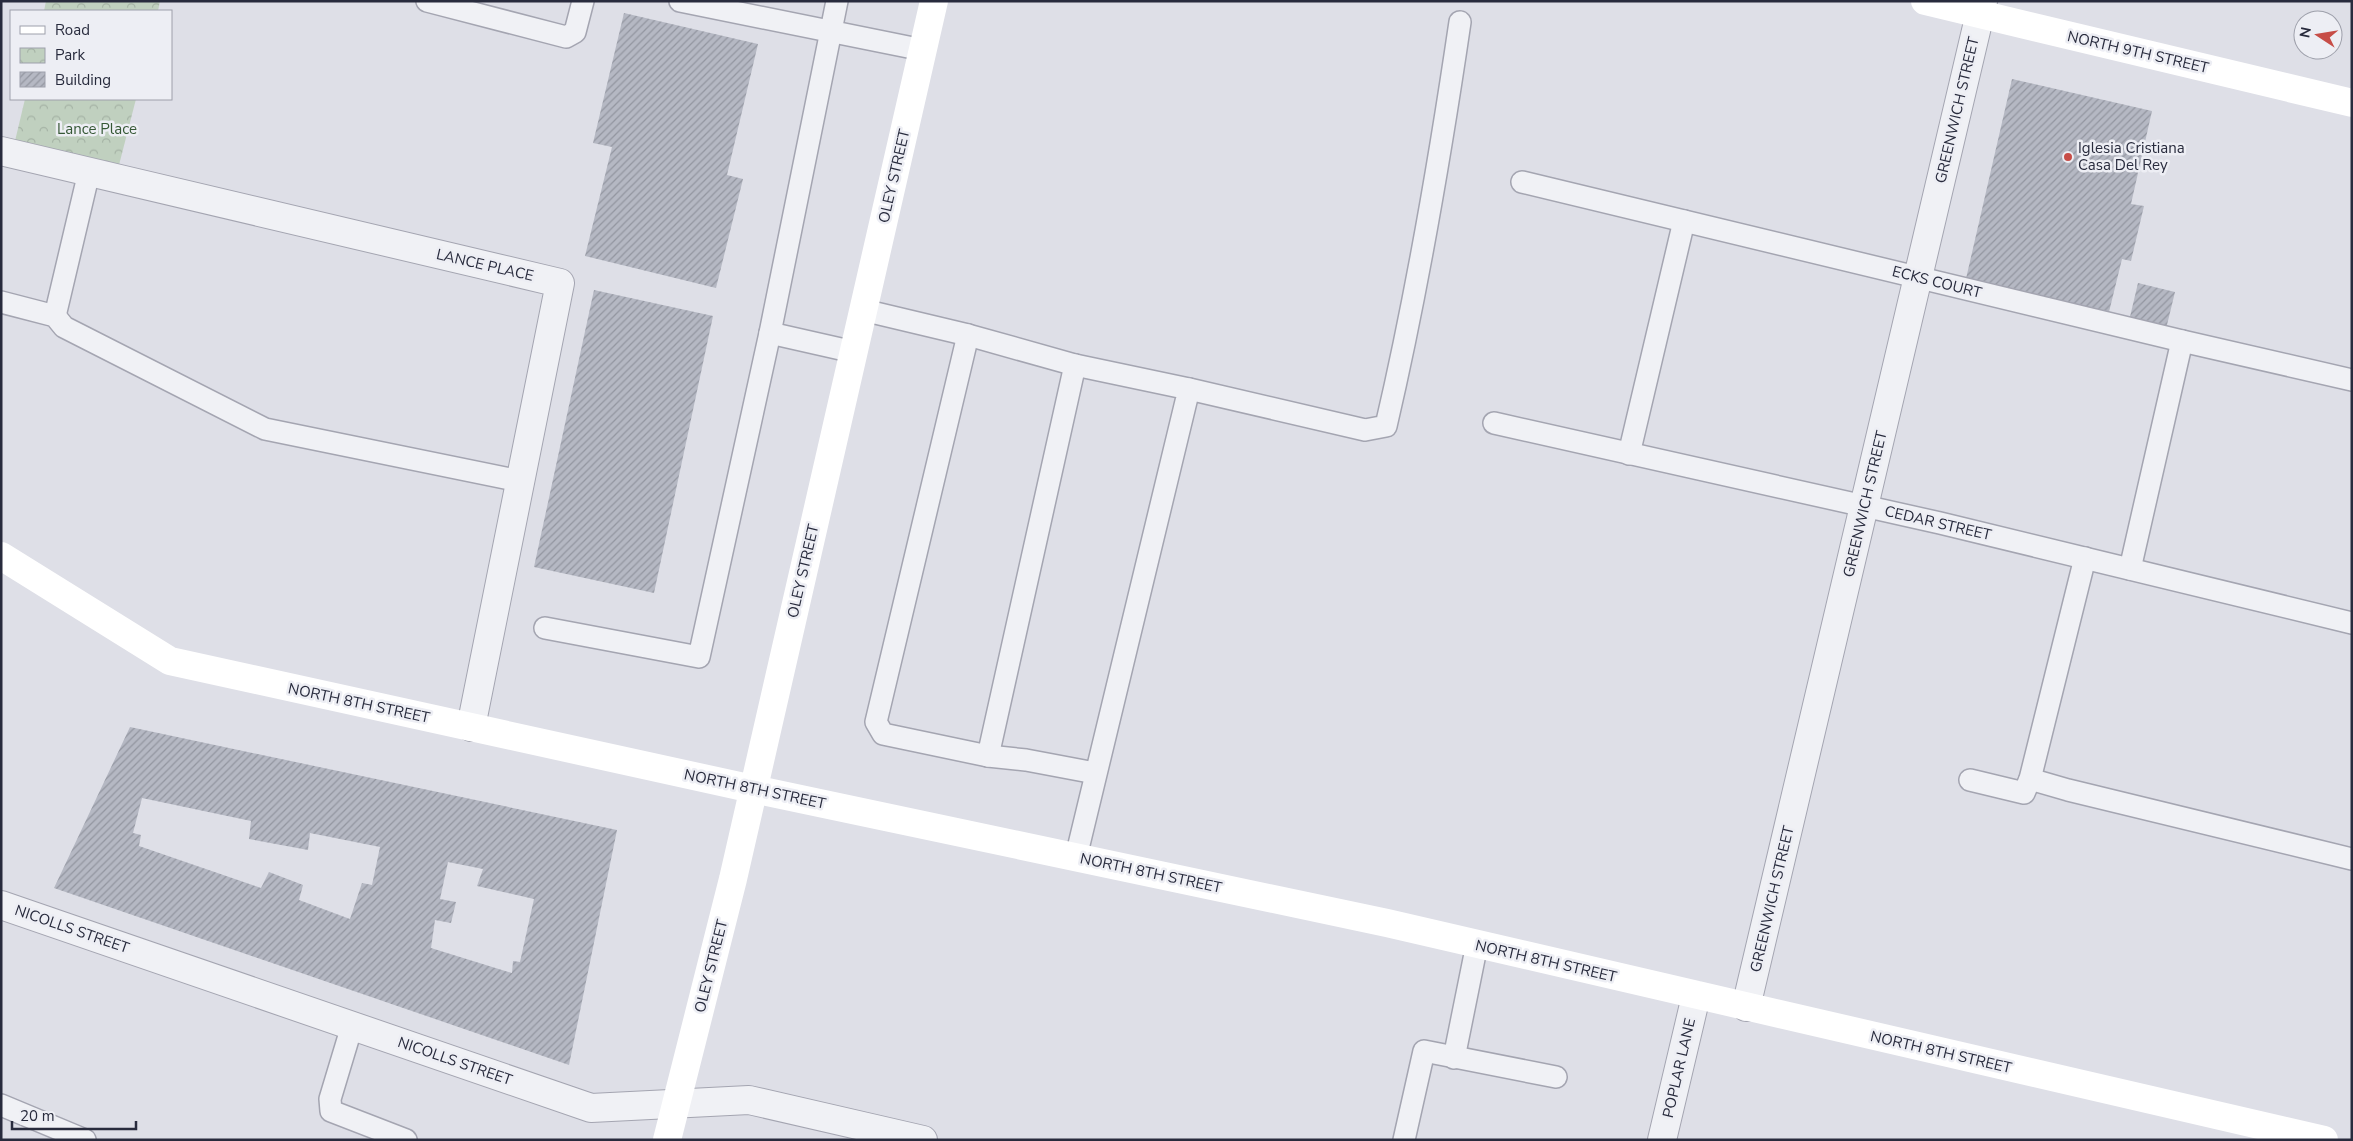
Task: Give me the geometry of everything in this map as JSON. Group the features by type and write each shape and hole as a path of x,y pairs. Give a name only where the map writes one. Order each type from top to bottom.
{"main road":[{"name":"OLEY STREET","path":"667,1140 731,888 934,1"},
{"name":"NORTH 9TH STREET","path":"1925,1 1981,8 2352,103"},
{"name":"NORTH 8TH STREET","path":"1,556 170,661 753,789 1378,921 2324,1140"}],"street":[{"name":"GREENWICH STREET","path":"1746,1007 1981,8"},
{"name":"LANCE PLACE","path":"1,151 560,283 520,481"},
{"path":"471,727 520,481"},
{"name":"NICOLLS STREET","path":"1,905 591,1108 749,1100 923,1140"},
{"name":"POPLAR LANE","path":"1662,1140 1696,996"}],"lane":[{"path":"427,1 566,36 576,32 583,1"},
{"path":"680,1 923,50"},
{"path":"545,628 699,657 770,333 836,1"},
{"path":"864,310 968,335 1075,365 1189,389 1365,430 1386,426 1406,341 1440,158 1460,22"},
{"path":"55,316 89,172"},
{"name":"ECKS COURT","path":"1522,182 2182,341 2352,380"},
{"path":"1629,454 1684,221"},
{"path":"1,302 55,316 64,327 265,428 520,481"},
{"path":"770,333 854,352"},
{"path":"968,335 876,722 883,734 988,756 1026,760 1095,773"},
{"path":"2130,569 2182,341"},
{"path":"988,756 1075,365"},
{"path":"1076,858 1189,389"},
{"name":"CEDAR STREET","path":"1494,423 1940,523 2352,623"},
{"path":"1970,780 2024,793 2030,778 2085,558"},
{"path":"2030,778 2068,790 2352,859"},
{"path":"1454,1058 1477,944"},
{"path":"352,1026 330,1099 331,1111 406,1140"},
{"path":"1404,1140 1424,1051 1556,1077"},
{"path":"1,1105 85,1140"}],"green space":[{"path":"46,1 160,1 158,10 44,10"},
{"name":"Lance Place","path":"25,100 136,100 119,165 15,141"}],"building":[{"path":"624,13 758,44 727,175 743,179 716,288 585,256 612,147 593,143"},
{"name":"Iglesia Cristiana Casa Del Rey","path":"2012,79 2152,111 2131,204 2144,206 2131,261 2122,259 2108,316 1965,283"},
{"path":"2138,283 2175,292 2166,329 2129,321"},
{"path":"594,290 713,316 654,593 534,567"},
{"path":"130,727 617,830 569,1065 54,888","holes":["142,798 251,821 249,839 308,850 310,833 380,847 372,885 362,883 350,919 299,900 303,885 269,872 261,888 139,846 141,835 133,833","448,862 483,869 477,886 534,899 520,962 513,961 512,973 431,948 435,920 451,923 456,902 440,899"]}],"place":[{"name":"Iglesia Cristiana Casa Del Rey","path":"2068,157"}]}
